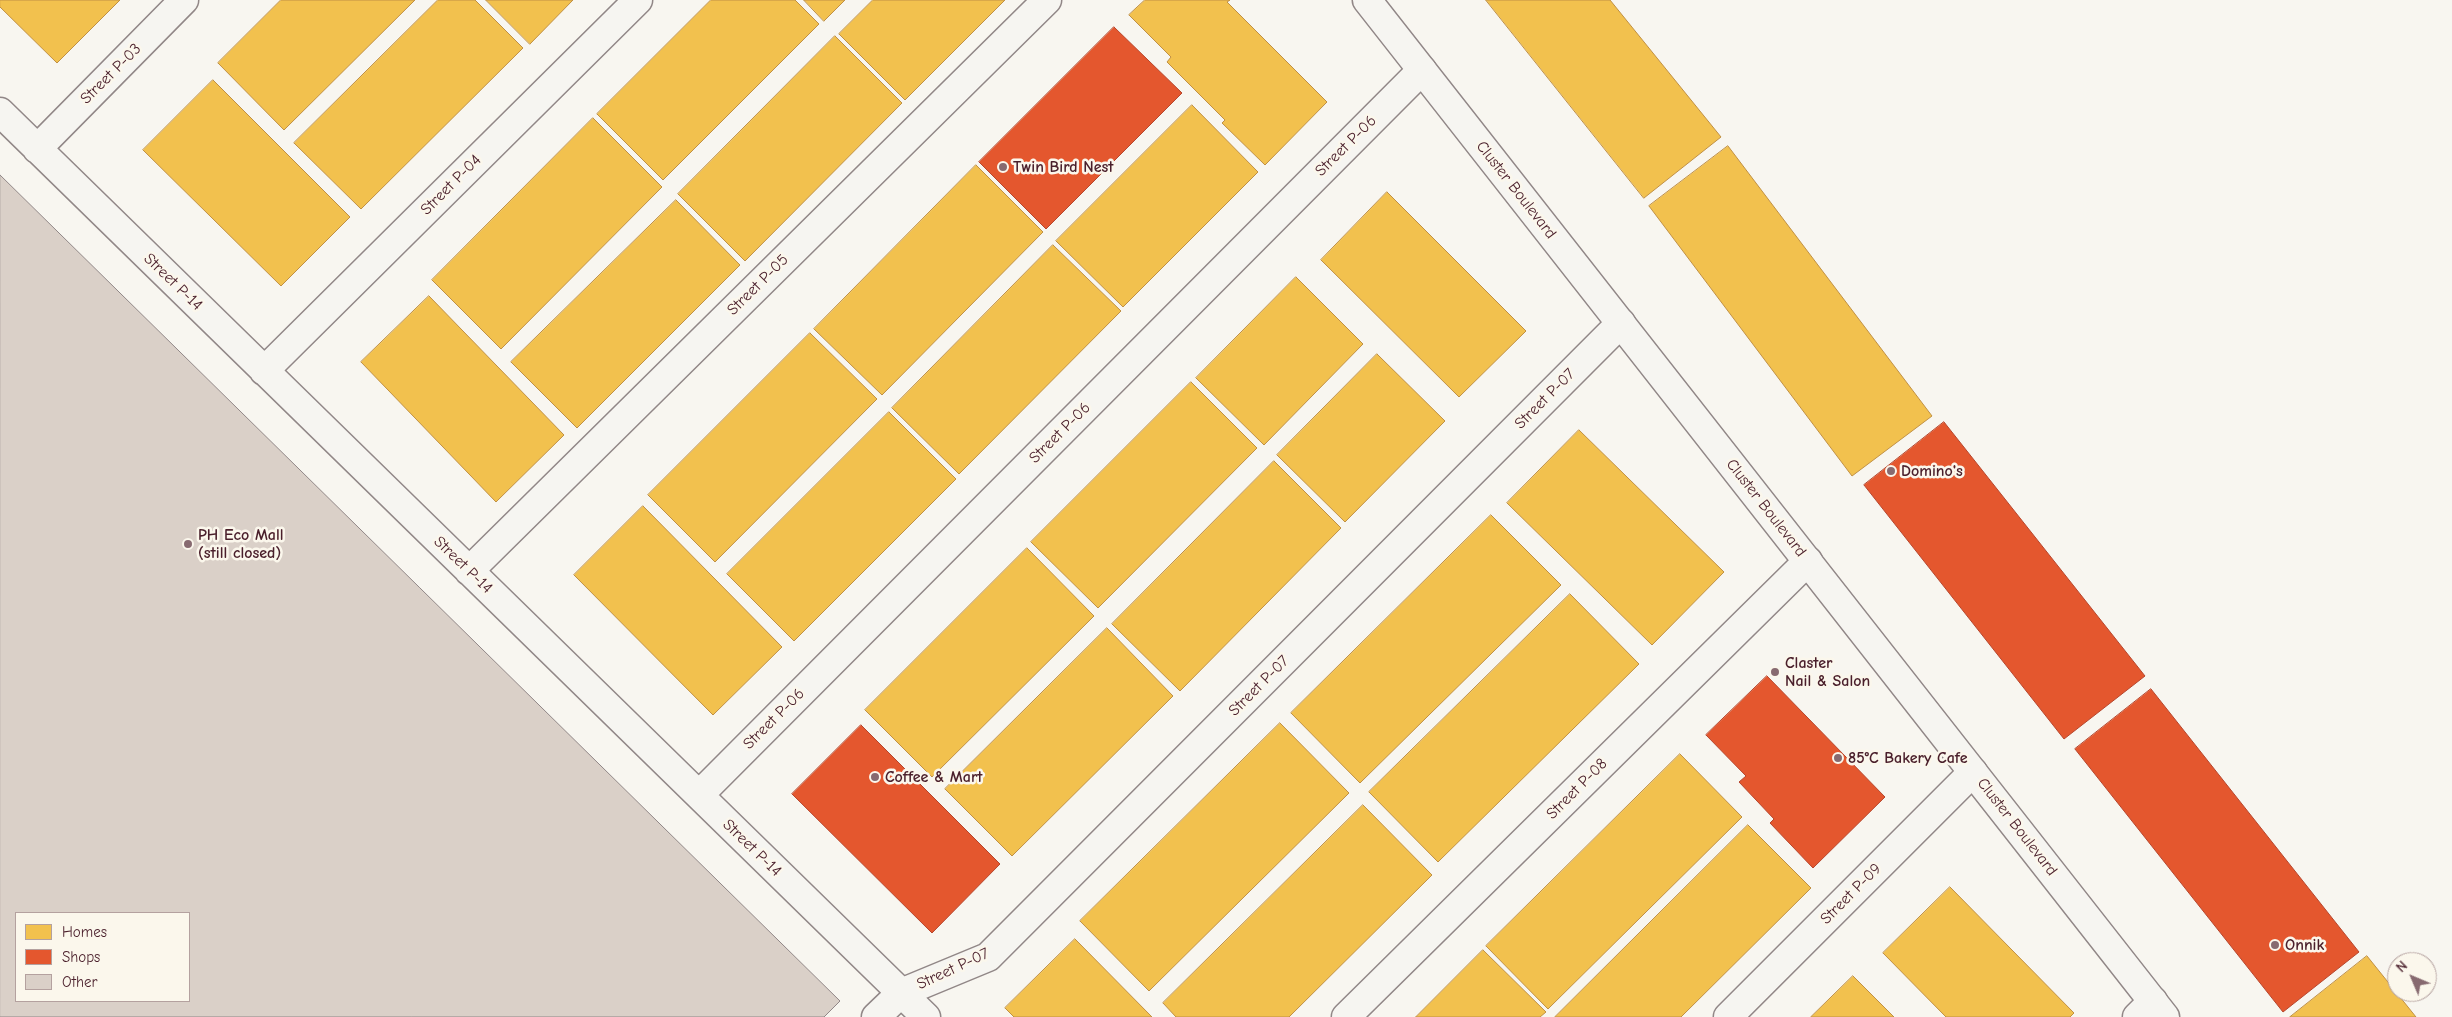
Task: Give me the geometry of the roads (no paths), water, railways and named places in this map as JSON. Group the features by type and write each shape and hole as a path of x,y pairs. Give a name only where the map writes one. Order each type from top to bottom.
{"street":[{"name":"Street P-03","path":"37,149 184,0"},
{"name":"Street P-04","path":"264,371 638,0"},
{"name":"Street P-05","path":"469,571 1047,0"},
{"name":"Cluster Boulevard","path":"1367,0 1973,772 2152,1012"},
{"name":"Street P-06","path":"699,795 1422,70"},
{"name":"Street P-14","path":"0,112 926,1017"},
{"name":"Street P-07","path":"876,1017 901,993 988,957 1621,323"},
{"name":"Street P-08","path":"1346,1017 1808,561"},
{"name":"Street P-09","path":"1728,1017 1973,772"}],"place":[{"name":"Twin Bird Nest","path":"1003,167"},
{"name":"Domino's","path":"1891,471"},
{"name":"PH Eco Mall (still closed)","path":"188,544"},
{"name":"Claster Nail & Salon","path":"1775,672"},
{"name":"85°C Bakery Cafe","path":"1838,758"},
{"name":"Coffee & Mart","path":"875,777"},
{"name":"Onnik","path":"2275,945"}]}
